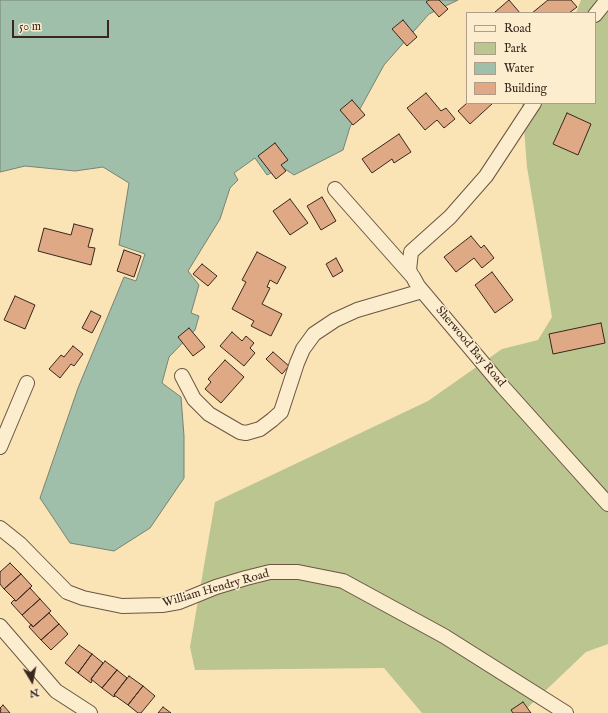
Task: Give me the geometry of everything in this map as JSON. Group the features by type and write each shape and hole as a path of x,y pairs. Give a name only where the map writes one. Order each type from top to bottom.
{"street":[{"path":"596,14 607,0"},
{"path":"413,277 409,270 411,252 450,217 486,176 533,104"},
{"name":"Sherwood Bay Road","path":"335,190 413,277 422,291 504,387 608,504"},
{"path":"182,376 194,399 208,414 240,432 246,433 260,429 281,412 297,363 303,349 314,334 335,320 357,310 422,291"},
{"path":"0,447 27,383"},
{"name":"William Hendry Road","path":"0,528 20,544 67,592 88,599 122,606 156,606 179,602 216,587 270,572 298,572 343,581 444,636 566,713"},
{"path":"0,626 56,691 90,713"}],"green space":[{"path":"581,0 608,0 608,644 586,652 522,713 422,713 384,668 195,670 190,647 215,502 428,401 502,349 538,340 552,317 527,167 522,104 596,104 596,12 576,12"}],"water":[{"path":"0,0 458,0 429,14 384,65 350,127 343,150 294,175 282,167 267,175 255,158 234,173 238,180 230,188 220,219 188,271 199,285 191,313 199,316 195,330 169,357 162,383 181,397 184,436 184,478 150,528 114,551 70,543 40,498 78,388 124,277 136,281 145,254 119,245 129,183 103,167 75,171 25,166 0,172"}],"building":[{"path":"429,0 439,0 448,9 439,17 426,2"},
{"path":"509,0 519,12 495,12"},
{"path":"548,0 571,0 577,7 570,12 533,12"},
{"path":"403,20 417,37 407,46 392,29"},
{"path":"426,93 441,111 446,108 455,119 444,128 437,120 425,130 407,108"},
{"path":"352,100 365,115 353,125 340,110"},
{"path":"466,104 492,104 470,124 458,111"},
{"path":"567,113 591,124 578,155 553,144"},
{"path":"399,134 411,152 394,163 392,159 372,173 362,159"},
{"path":"275,143 288,160 281,165 286,171 276,179 258,156"},
{"path":"322,197 336,221 321,230 307,206"},
{"path":"290,199 308,223 290,235 273,211"},
{"path":"74,224 93,229 88,247 95,248 91,265 38,251 44,228 71,235"},
{"path":"471,236 481,248 484,245 494,258 482,268 474,258 456,272 444,257"},
{"path":"124,250 141,256 134,277 117,271"},
{"path":"257,252 286,267 277,284 270,280 267,287 270,288 262,304 282,314 271,336 251,326 254,321 232,309 246,282 242,280"},
{"path":"336,258 343,271 333,277 326,264"},
{"path":"202,264 217,276 208,286 193,274"},
{"path":"492,272 513,300 495,313 475,285"},
{"path":"15,296 35,305 25,329 4,320"},
{"path":"91,311 101,316 92,333 82,328"},
{"path":"601,323 605,343 553,354 549,334"},
{"path":"189,328 205,347 193,356 178,337"},
{"path":"232,332 242,341 246,336 254,343 250,348 255,353 244,366 220,346"},
{"path":"73,346 83,354 74,366 71,364 60,378 49,369 61,355 64,357"},
{"path":"273,352 289,366 282,374 266,359"},
{"path":"225,360 244,377 221,403 205,389 211,382 208,379"},
{"path":"10,563 21,574 4,589 0,584 0,572"},
{"path":"21,574 32,586 16,601 4,589"},
{"path":"30,588 40,599 22,615 11,603 14,600 16,601"},
{"path":"40,599 51,611 33,627 22,615"},
{"path":"49,613 59,624 41,640 29,627 31,624 33,627"},
{"path":"59,624 68,634 51,650 41,640"},
{"path":"79,645 92,654 78,673 65,663"},
{"path":"92,654 103,663 91,679 91,683 78,673"},
{"path":"105,661 117,670 102,688 91,679"},
{"path":"117,670 127,678 114,697 102,688"},
{"path":"129,676 143,686 128,705 114,695"},
{"path":"143,686 155,696 141,713 138,713 128,705"},
{"path":"523,702 531,713 513,713 511,710"},
{"path":"3,705 10,713 0,713 0,708"},
{"path":"163,707 171,713 158,713"}]}
